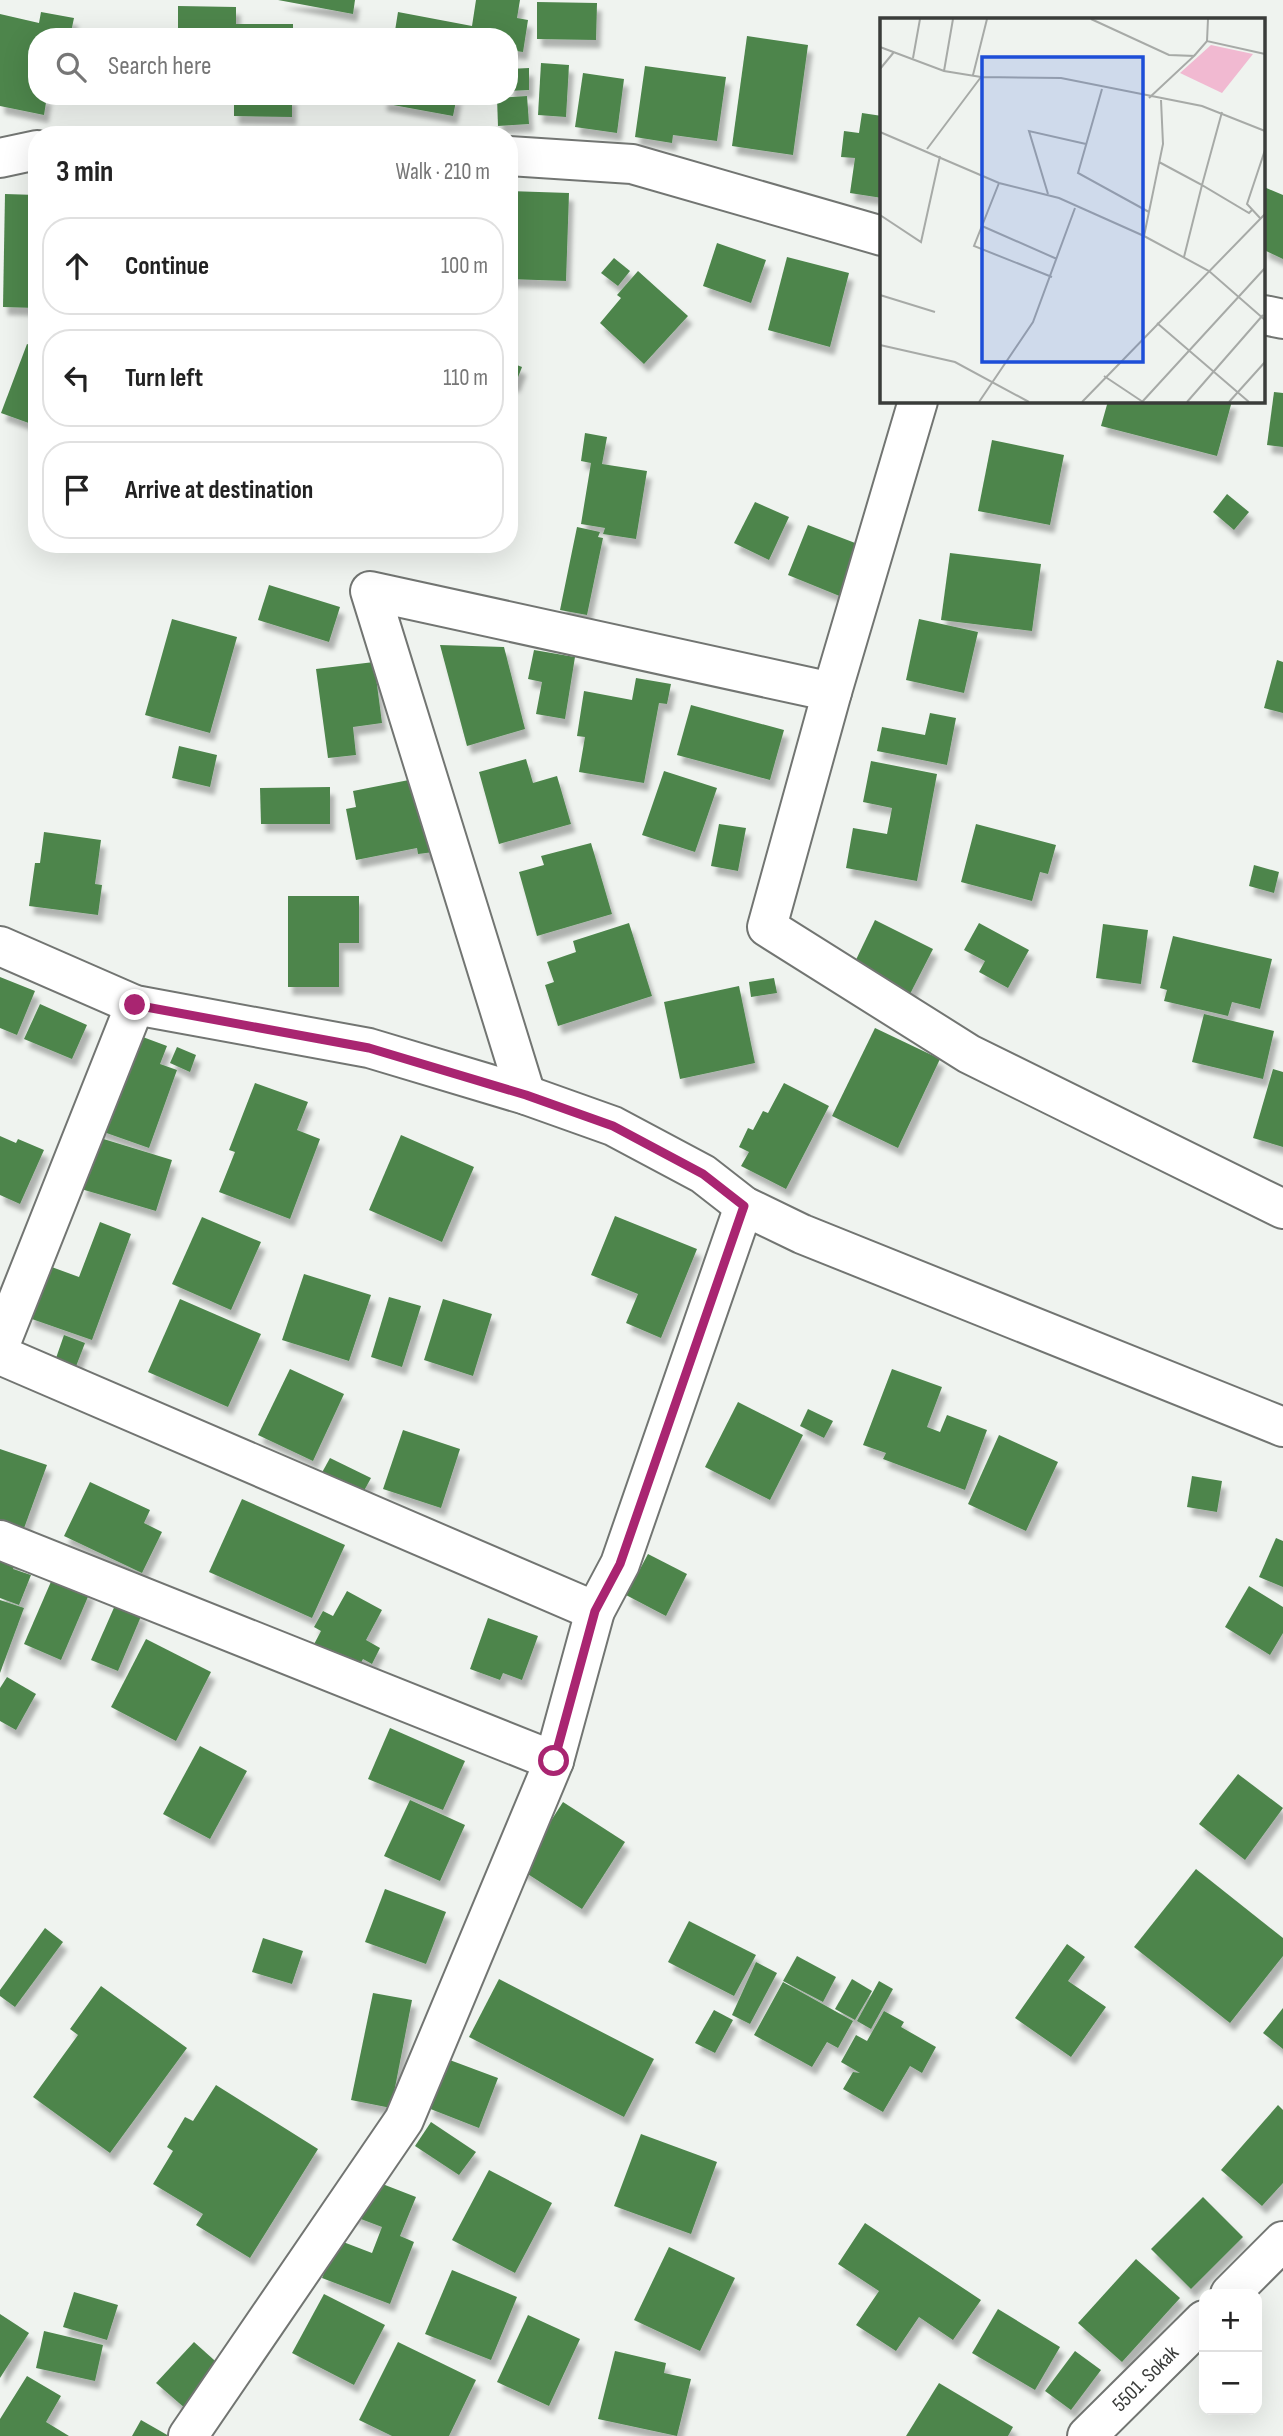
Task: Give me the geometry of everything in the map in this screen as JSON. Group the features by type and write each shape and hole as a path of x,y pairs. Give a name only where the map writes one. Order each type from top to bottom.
{"street":[{"path":"0,158 28,152"},
{"path":"518,157 632,164 880,235"},
{"path":"918,402 832,692 767,927 969,1054 1283,1209"},
{"path":"526,1095 370,591 832,692"},
{"path":"0,946 135,1005 369,1048 526,1095 613,1126 703,1174 744,1206 802,1234 1283,1427"},
{"path":"0,1345 135,1005"},
{"path":"188,2436 404,2120 554,1761 595,1611 620,1564 744,1206"},
{"path":"0,1355 595,1611"},
{"path":"0,1539 554,1761"},
{"path":"1235,2289 1283,2241"},
{"name":"5501. Sokak","path":"1087,2436 1199,2325"}],"building":[{"path":"278,0 355,0 353,14"},
{"path":"476,0 520,0 517,18 528,20 523,52 518,51 518,28 395,28 398,12 472,26"},
{"path":"537,2 597,3 596,40 537,39"},
{"path":"178,6 236,7 236,24 293,24 293,28 178,28"},
{"path":"41,12 74,18 72,28 28,28 28,105 46,105 44,115 0,106 0,14 39,23"},
{"path":"747,36 808,45 793,155 732,146"},
{"path":"541,63 569,65 566,117 538,115"},
{"path":"645,66 726,77 717,141 673,135 672,143 635,137"},
{"path":"529,68 529,90 518,91 518,69"},
{"path":"583,73 624,79 617,133 575,127"},
{"path":"527,96 529,124 498,126 497,105 518,105 518,97"},
{"path":"234,105 292,105 292,117 234,116"},
{"path":"393,105 455,105 453,116"},
{"path":"862,113 880,116 880,198 850,193 855,158 841,157 844,131 859,133"},
{"path":"1266,188 1283,195 1283,259 1266,251"},
{"path":"518,191 569,193 566,281 518,279"},
{"path":"5,194 28,195 28,308 3,307"},
{"path":"717,243 766,260 751,303 703,286"},
{"path":"787,257 849,273 830,347 768,330"},
{"path":"614,258 630,271 618,286 601,273"},
{"path":"638,271 688,316 644,364 600,323 621,298 617,295"},
{"path":"27,344 28,423 1,413"},
{"path":"1274,392 1283,393 1283,447 1267,445"},
{"path":"1108,402 1232,402 1217,456 1101,426"},
{"path":"585,433 607,437 602,464 647,471 636,539 603,534 605,528 581,524 591,463 581,461"},
{"path":"992,440 1064,455 1050,525 978,511"},
{"path":"1227,494 1249,512 1234,530 1213,512"},
{"path":"755,502 789,517 769,560 734,543"},
{"path":"808,525 863,546 842,597 788,575"},
{"path":"577,527 600,532 598,537 603,538 587,615 560,610"},
{"path":"950,553 1041,564 1032,631 941,620"},
{"path":"269,585 340,607 329,642 258,620"},
{"path":"172,619 237,637 210,733 145,715"},
{"path":"919,619 978,632 964,693 906,680"},
{"path":"440,645 504,647 525,729 467,746"},
{"path":"534,650 575,657 565,719 536,714 542,682 528,679"},
{"path":"1277,660 1283,662 1283,713 1264,708"},
{"path":"374,662 382,723 353,727 356,755 328,758 316,669"},
{"path":"636,678 671,684 667,704 659,703 644,783 579,772 585,737 577,736 584,691 632,700"},
{"path":"691,705 784,730 770,780 677,755"},
{"path":"930,713 956,718 947,765 877,751 882,727 925,735"},
{"path":"179,746 217,755 210,787 172,778"},
{"path":"526,759 533,783 557,776 571,824 499,844 479,772"},
{"path":"871,761 937,774 917,881 846,868 853,828 887,834 892,808 863,802"},
{"path":"664,771 717,788 695,852 642,835"},
{"path":"414,779 434,852 418,854 417,848 356,860 346,809 356,807 353,791"},
{"path":"330,787 330,824 261,824 260,788"},
{"path":"719,824 746,828 738,871 711,866"},
{"path":"976,824 1056,845 1048,874 1040,872 1032,901 961,882"},
{"path":"44,832 101,840 95,884 102,885 98,915 29,906 35,863 40,863"},
{"path":"591,843 612,914 537,936 519,872 544,865 541,856"},
{"path":"1254,865 1279,872 1274,893 1249,886"},
{"path":"288,896 359,896 359,943 339,943 339,987 288,987"},
{"path":"875,920 933,949 910,994 853,966"},
{"path":"629,923 652,996 558,1026 545,985 554,982 547,962 576,952 573,941"},
{"path":"979,923 1029,950 1008,988 979,972 985,961 964,950"},
{"path":"1103,924 1148,930 1141,984 1096,978"},
{"path":"1173,936 1272,959 1260,1009 1232,1002 1228,1016 1164,1001 1167,990 1160,988"},
{"path":"0,977 35,991 17,1035 0,1028"},
{"path":"774,978 777,993 751,997 749,982"},
{"path":"739,986 755,1063 680,1079 664,1002"},
{"path":"40,1004 87,1025 72,1059 24,1039"},
{"path":"1204,1014 1274,1031 1263,1079 1192,1062"},
{"path":"875,1028 940,1059 898,1148 832,1116"},
{"path":"132,1033 167,1046 160,1064 177,1070 149,1148 98,1130"},
{"path":"177,1047 196,1055 190,1072 170,1063"},
{"path":"1273,1069 1283,1072 1283,1147 1253,1138"},
{"path":"255,1083 308,1102 297,1130 320,1139 290,1219 219,1192 235,1152 229,1150"},
{"path":"784,1083 829,1106 786,1189 741,1166 749,1152 739,1147 748,1128 753,1130 763,1111 768,1113"},
{"path":"401,1135 474,1167 442,1242 369,1210"},
{"path":"0,1136 16,1143 18,1139 44,1150 20,1204 0,1195"},
{"path":"97,1137 172,1160 156,1211 81,1189"},
{"path":"615,1216 697,1249 661,1338 626,1323 638,1294 591,1275"},
{"path":"202,1217 261,1242 231,1310 172,1284"},
{"path":"100,1222 131,1234 92,1340 29,1318 38,1262 79,1277"},
{"path":"304,1274 371,1295 349,1361 282,1340"},
{"path":"389,1297 421,1306 402,1367 371,1357"},
{"path":"180,1299 261,1334 228,1407 148,1372"},
{"path":"443,1299 492,1314 473,1376 424,1360"},
{"path":"64,1335 85,1343 75,1369 55,1361"},
{"path":"290,1369 344,1394 313,1461 258,1435"},
{"path":"892,1369 942,1387 927,1427 940,1432 947,1415 987,1430 965,1490 883,1459 886,1453 863,1445"},
{"path":"738,1402 803,1435 770,1500 705,1467"},
{"path":"808,1409 833,1421 824,1438 800,1426"},
{"path":"403,1430 460,1449 441,1508 383,1489"},
{"path":"999,1435 1058,1462 1026,1531 968,1504"},
{"path":"0,1449 47,1465 23,1531 0,1523"},
{"path":"330,1458 371,1478 360,1498 319,1478"},
{"path":"1192,1476 1222,1481 1217,1512 1187,1507"},
{"path":"90,1482 150,1510 144,1523 162,1532 142,1573 64,1536"},
{"path":"242,1499 345,1545 312,1618 209,1572"},
{"path":"1276,1538 1283,1541 1283,1587 1259,1577"},
{"path":"0,1543 20,1551 13,1569 31,1575 19,1605 0,1598"},
{"path":"648,1554 687,1574 666,1616 626,1595"},
{"path":"53,1577 90,1592 61,1660 24,1644"},
{"path":"1249,1586 1283,1607 1283,1633 1270,1655 1225,1627"},
{"path":"347,1591 382,1610 366,1640 380,1648 372,1664 363,1659 355,1674 311,1650 321,1631 314,1627 323,1611 333,1616"},
{"path":"0,1600 24,1608 0,1673"},
{"path":"116,1603 142,1614 118,1671 91,1660"},
{"path":"488,1618 538,1636 522,1680 503,1673 500,1680 470,1669"},
{"path":"146,1639 211,1672 176,1741 111,1707"},
{"path":"7,1677 36,1694 16,1730 0,1721 0,1688"},
{"path":"390,1728 465,1761 443,1810 368,1779"},
{"path":"200,1746 247,1771 210,1839 163,1814"},
{"path":"1238,1774 1283,1808 1245,1860 1199,1824"},
{"path":"410,1800 465,1825 440,1881 384,1856"},
{"path":"563,1802 625,1842 582,1909 520,1869"},
{"path":"1196,1869 1283,1938 1283,1956 1230,2023 1134,1947"},
{"path":"385,1889 446,1912 426,1964 365,1942"},
{"path":"689,1921 756,1955 734,1996 668,1962"},
{"path":"45,1928 63,1942 15,2007 0,1996 0,1990"},
{"path":"263,1938 303,1951 292,1984 252,1972"},
{"path":"1067,1944 1085,1957 1068,1981 1106,2007 1071,2057 1015,2018"},
{"path":"797,1956 836,1977 823,2002 783,1981"},
{"path":"756,1962 777,1973 750,2024 732,2015"},
{"path":"499,1979 654,2059 624,2117 469,2037"},
{"path":"852,1979 872,1991 855,2020 835,2009"},
{"path":"879,1981 893,1989 871,2029 857,2021"},
{"path":"783,1982 853,2021 838,2048 827,2042 812,2067 754,2035"},
{"path":"101,1986 187,2048 110,2153 33,2097 78,2035 70,2029"},
{"path":"373,1993 412,2000 391,2108 351,2100"},
{"path":"1283,2008 1283,2049 1263,2033"},
{"path":"714,2010 733,2020 715,2053 695,2043"},
{"path":"884,2011 904,2022 901,2027 936,2047 922,2073 910,2066 883,2112 843,2089 853,2072 860,2073 841,2062 856,2035 867,2041"},
{"path":"447,2059 498,2078 479,2128 428,2108"},
{"path":"216,2085 318,2149 250,2258 196,2225 203,2214 153,2184 173,2151 167,2147 185,2117 193,2121"},
{"path":"1278,2105 1283,2110 1283,2183 1262,2206 1221,2170"},
{"path":"431,2122 476,2152 459,2175 415,2146"},
{"path":"641,2134 717,2162 691,2234 614,2206"},
{"path":"489,2170 552,2203 515,2273 452,2240"},
{"path":"367,2178 416,2197 400,2236 414,2242 390,2304 322,2278 338,2240 372,2253 382,2227 353,2216"},
{"path":"1203,2197 1243,2237 1191,2289 1151,2249"},
{"path":"865,2223 981,2300 953,2340 919,2317 896,2351 856,2325 879,2291 838,2264"},
{"path":"669,2247 735,2278 700,2351 634,2320"},
{"path":"1136,2259 1180,2298 1122,2362 1078,2323"},
{"path":"452,2270 517,2297 491,2360 425,2334"},
{"path":"74,2292 118,2305 107,2340 63,2327"},
{"path":"324,2294 385,2325 354,2385 292,2353"},
{"path":"998,2309 1060,2347 1035,2390 972,2353"},
{"path":"0,2314 29,2333 0,2378"},
{"path":"528,2315 580,2339 549,2406 497,2382"},
{"path":"44,2331 103,2345 95,2381 36,2368"},
{"path":"194,2342 223,2368 186,2409 156,2383"},
{"path":"398,2342 476,2380 449,2436 392,2436 359,2420"},
{"path":"615,2351 666,2363 664,2373 691,2379 677,2436 598,2419"},
{"path":"1075,2351 1101,2370 1071,2410 1045,2391"},
{"path":"27,2376 61,2396 46,2422 69,2436 0,2436 0,2419"},
{"path":"939,2383 1013,2427 1008,2436 906,2436"},
{"path":"141,2420 169,2436 132,2436"}],"route":[{"path":"135,1005 369,1048 526,1095 613,1126 703,1174 744,1206 620,1564 595,1611 554,1761"}]}
